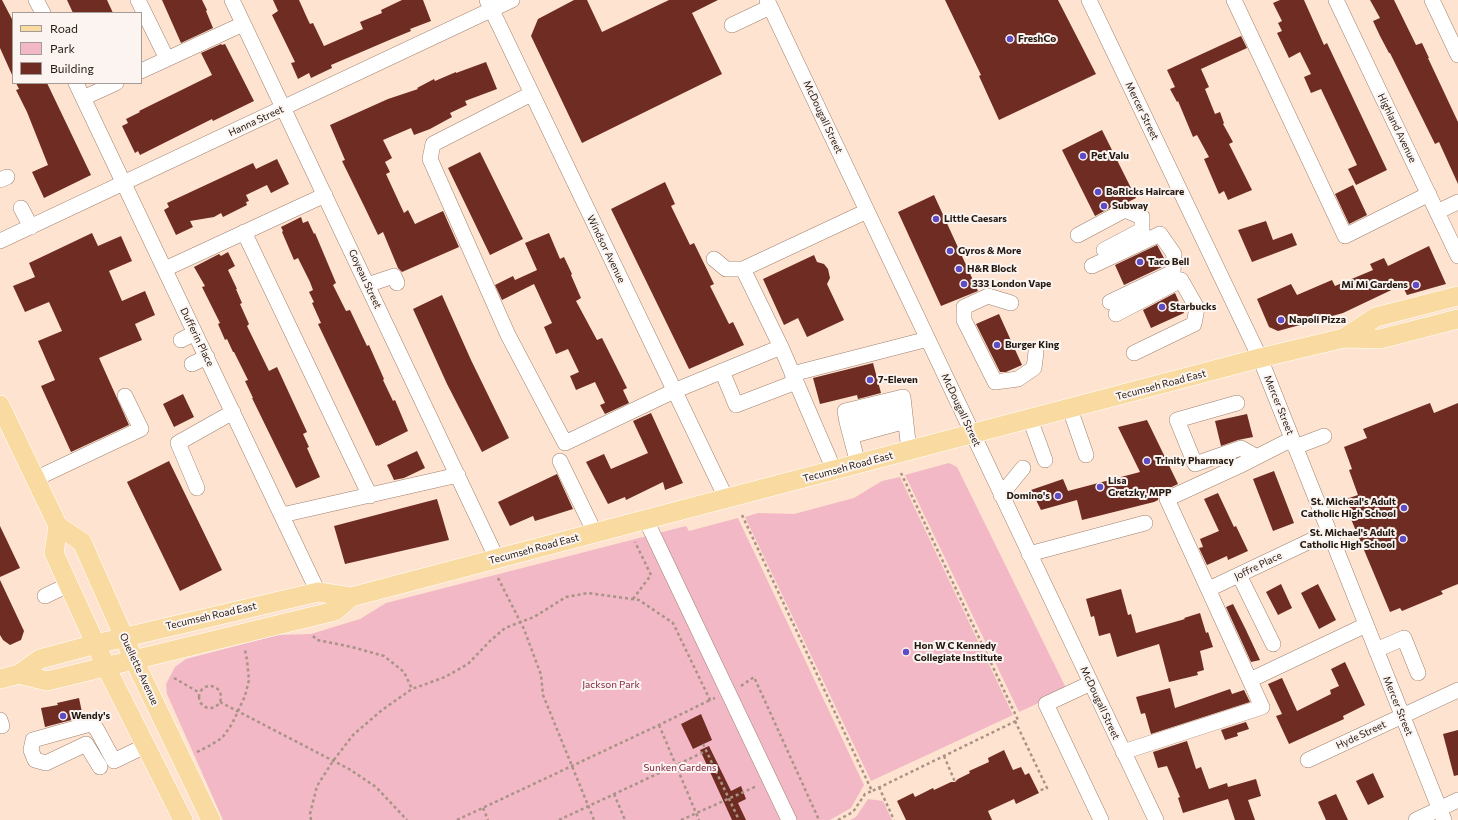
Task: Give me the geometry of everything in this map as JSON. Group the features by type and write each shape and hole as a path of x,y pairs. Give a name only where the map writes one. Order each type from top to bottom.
{"main road":[{"name":"Tecumseh Road East","path":"1344,338 1376,318 1458,296"},
{"name":"Tecumseh Road East","path":"0,680 18,674 40,659 124,637 318,592 351,596 1070,409 1260,358 1344,338 1380,339 1458,319"},
{"path":"0,405 58,526 54,553 68,585 145,746 183,820"},
{"name":"Ouellette Avenue","path":"58,526 82,542 134,660 211,820"},
{"name":"Tecumseh Road East","path":"18,674 47,681 335,611 351,596"}],"street":[{"path":"36,0 42,12"},
{"path":"138,0 167,59"},
{"name":"Goyeau Street","path":"232,0 497,559"},
{"name":"Hanna Street","path":"0,242 283,108 489,5 512,0"},
{"name":"Mercer Street","path":"1089,0 1260,358 1442,814"},
{"path":"1234,0 1345,236 1428,194"},
{"name":"Highland Avenue","path":"1336,0 1458,256"},
{"path":"1432,0 1458,55"},
{"path":"732,25 769,3"},
{"name":"McDougall Street","path":"769,3 1156,820"},
{"name":"Windsor Avenue","path":"489,5 674,391 681,422 726,498"},
{"path":"142,71 243,24"},
{"name":"Dufferin Place","path":"76,84 165,269 188,336 207,357 318,592"},
{"path":"83,98 114,84"},
{"path":"532,94 433,144 430,159 508,335 565,443 674,391 781,347"},
{"path":"165,269 325,195"},
{"path":"1437,212 1458,202"},
{"path":"22,208 30,227"},
{"path":"1078,235 1125,210 1142,217 1142,230 1090,262 1160,234 1174,254 1173,272 1113,308 1181,280 1197,308 1194,324 1134,354"},
{"path":"714,259 726,269 743,269 867,211"},
{"path":"244,232 370,496"},
{"path":"743,269 781,347 834,470"},
{"path":"367,285 394,276 397,283"},
{"path":"1011,303 988,296 964,307 964,320 995,382 1018,378 1034,368 1036,352"},
{"path":"722,371 736,405 794,378 928,339"},
{"path":"192,364 207,357"},
{"path":"35,479 141,429 125,396"},
{"path":"858,464 845,411 903,397 909,451"},
{"path":"1237,403 1177,420 1195,464 1241,448 1257,457"},
{"path":"1070,409 1086,455"},
{"path":"197,488 178,443 233,412"},
{"path":"849,429 905,414"},
{"path":"1030,419 1045,460"},
{"path":"1124,752 1262,707 1167,499 1257,457 1294,443 1324,436"},
{"path":"560,461 600,532"},
{"path":"1002,495 1023,468"},
{"path":"282,515 458,475"},
{"path":"590,501 600,532"},
{"path":"646,520 789,820"},
{"path":"1029,554 1144,522"},
{"name":"Joffre Place","path":"1209,589 1329,532"},
{"path":"1238,575 1273,644"},
{"path":"45,596 68,585"},
{"path":"1250,680 1366,625"},
{"path":"1376,650 1404,638 1418,673"},
{"path":"1091,683 1046,704 1101,820"},
{"name":"Hyde Street","path":"1308,760 1458,690"},
{"path":"90,724 96,728 110,763 86,744 46,763 36,760 31,750 33,740 90,724"},
{"path":"110,763 145,746"},
{"path":"1416,820 1442,814 1458,800"}],"path":[{"path":"838,820 854,812 865,794 1018,720 901,473"},
{"path":"742,515 872,791"},
{"path":"633,599 651,575 635,542"},
{"path":"498,578 521,622 541,675 543,695 594,820"},
{"path":"311,820 310,814 317,786 352,735 382,710 412,689 445,677 468,664 490,641 506,628 534,617 566,597 588,593 640,600 673,623 710,700"},
{"path":"313,636 318,640 352,647 384,656 404,672 412,689"},
{"path":"197,752 222,738 232,724 245,696 248,680 247,660 243,646"},
{"path":"736,689 754,677 819,820"},
{"path":"174,678 200,693"},
{"path":"209,686 216,687 222,696 220,702 214,708 207,708 201,704 200,693 209,686"},
{"path":"457,820 721,696"},
{"path":"220,702 349,769 376,787 407,820"},
{"path":"1015,721 1047,788 1038,791"},
{"path":"659,725 699,820"},
{"path":"703,744 739,820"},
{"path":"560,820 706,751"},
{"path":"944,756 955,782"},
{"path":"681,820 760,784"},
{"path":"879,787 894,820"},
{"path":"614,794 625,820"},
{"path":"483,808 488,820"}],"green space":[{"path":"949,463 957,467 1067,690 1019,712 905,475"},
{"path":"900,477 1013,715 871,781 745,517 758,513 794,514 854,498 882,481"},
{"name":"Jackson Park","path":"738,518 864,785 851,808 830,820 223,820 167,694 166,684 175,667 186,659 278,635 311,634 360,619 386,603 686,526 689,531"},
{"path":"868,799 883,801 892,820 850,820 856,817"}],"building":[{"path":"0,0 2,0 12,19 12,75 0,48"},
{"path":"67,0 107,0 113,12 73,12"},
{"path":"162,0 202,0 213,28 181,43"},
{"path":"273,0 299,0 310,24 313,23 324,46 363,29 360,22 382,13 381,10 402,0 423,0 431,21 331,65 332,68 311,78 309,73 298,79 291,63 295,62 272,15 278,11"},
{"path":"574,0 587,0 602,32 669,0 718,0 692,13 722,74 582,143 531,36 538,19"},
{"path":"945,0 1058,0 1096,74 999,120 979,76 981,75"},
{"path":"1280,0 1304,0 1324,45 1327,43 1387,170 1356,185 1348,169 1357,165 1321,89 1311,93 1304,77 1311,74 1300,52 1289,58 1277,33 1282,31 1278,23 1282,21 1273,3"},
{"path":"1370,0 1394,0 1416,45 1422,43 1458,122 1458,184 1439,142 1435,144 1380,36 1373,21 1380,18"},
{"path":"1241,36 1247,48 1201,69 1209,87 1205,89 1215,114 1220,112 1224,123 1223,124 1233,142 1229,144 1252,190 1228,200 1224,191 1219,194 1204,159 1209,157 1197,135 1193,137 1178,101 1177,102 1170,89 1175,87 1167,70"},
{"path":"221,44 225,44 254,101 213,121 212,119 140,155 138,151 135,153 122,126 128,123 126,119 140,112 139,111 212,75 201,53"},
{"path":"486,62 497,89 465,101 467,105 450,113 452,117 430,129 414,135 411,128 383,140 392,158 385,162 390,172 386,174 404,213 408,210 415,224 443,211 459,247 402,272 398,268 383,232 378,235 342,161 345,160 330,125 388,99 418,89 417,88 434,79 435,81"},
{"path":"16,84 47,84 91,175 44,198 32,172 48,165 27,112 16,90 19,89"},
{"path":"1102,130 1136,198 1128,202 1121,202 1095,216 1062,150"},
{"path":"480,152 523,239 490,255 448,168"},
{"path":"277,159 289,184 271,193 267,185 246,195 249,201 246,202 247,205 223,217 221,213 214,217 190,221 193,227 176,235 164,210 169,207 167,203 253,163 256,169"},
{"path":"665,182 675,204 671,206 690,245 694,243 714,284 710,286 729,324 733,322 744,345 689,369 611,209"},
{"path":"1353,185 1367,215 1349,224 1335,194"},
{"path":"934,195 978,291 941,306 898,212"},
{"path":"301,217 303,223 308,221 314,234 315,233 336,283 333,285 346,311 350,310 367,346 369,345 384,379 383,380 393,401 395,400 408,431 378,446 376,446 318,324 321,323 309,292 313,290 310,282 298,258 294,260 282,232 281,227"},
{"path":"1266,221 1273,240 1292,233 1297,245 1252,262 1238,230"},
{"path":"92,233 98,246 121,236 132,261 109,271 122,301 145,291 155,315 135,324 142,340 99,358 129,425 71,452 41,386 55,380 38,341 62,331 49,302 25,312 13,286 35,277 29,263"},
{"path":"549,233 560,259 564,257 572,274 571,275 581,298 576,301 597,340 602,338 627,388 623,390 629,403 605,414 600,405 605,403 595,382 576,390 570,376 579,372 568,349 556,354 544,327 552,323 534,284 502,300 495,285 513,276 515,280 537,270 525,243"},
{"name":"Taco Bell","path":"1157,245 1165,260 1164,266 1124,285 1115,265"},
{"path":"1429,246 1446,284 1407,295 1402,285 1343,313 1278,331 1269,327 1257,299 1291,284 1297,295 1332,280 1335,286 1373,270 1370,264 1384,258 1388,266"},
{"path":"228,252 235,266 228,270 242,303 240,304 249,324 247,326 269,371 277,367 307,432 303,434 309,447 307,448 320,477 296,488 252,398 245,381 248,380 227,339 225,340 218,324 220,323 202,287 205,286 194,267 219,254 221,256"},
{"path":"814,255 817,262 824,264 828,269 830,278 827,284 844,320 807,337 798,318 784,325 763,279"},
{"name":"Starbucks","path":"1175,293 1184,313 1151,328 1143,310"},
{"path":"442,295 471,360 509,438 482,452 447,384 413,309"},
{"name":"Burger King","path":"999,314 1022,365 1006,372 1000,372 976,324"},
{"path":"873,363 881,393 858,399 857,395 820,404 813,378"},
{"path":"183,394 194,417 174,427 163,404"},
{"name":"St. Micheal's Adult Catholic High School","path":"1430,403 1434,413 1458,403 1458,584 1441,591 1443,594 1402,611 1400,608 1390,612 1351,519 1354,517 1346,499 1358,495 1349,470 1352,469 1344,447 1367,438 1363,429"},
{"path":"651,413 683,483 665,490 663,482 626,500 625,497 608,504 586,462 604,454 611,469 648,453 633,421"},
{"path":"1247,414 1253,437 1221,446 1215,421"},
{"path":"1147,420 1178,484 1159,494 1158,500 1154,502 1082,520 1077,500 1041,510 1031,490 1063,479 1068,491 1140,472 1118,427"},
{"path":"417,451 425,468 404,478 394,480 387,465"},
{"path":"169,461 222,570 180,591 127,482"},
{"path":"1274,471 1294,523 1273,531 1253,479"},
{"path":"557,474 573,509 535,521 533,516 510,526 498,502"},
{"path":"1218,493 1234,527 1236,526 1248,551 1228,560 1227,556 1207,565 1199,548 1203,547 1200,539 1219,531 1204,499"},
{"path":"437,499 449,540 345,564 334,526"},
{"path":"0,526 20,568 0,577"},
{"path":"0,580 24,631 21,640 10,645 3,640 0,635"},
{"path":"1281,584 1292,608 1278,615 1266,592"},
{"path":"1318,584 1336,620 1319,629 1301,593"},
{"path":"1121,589 1128,615 1131,614 1136,633 1185,619 1184,618 1200,613 1206,633 1208,632 1213,647 1200,651 1204,670 1197,672 1198,675 1169,682 1159,644 1117,657 1110,633 1099,636 1094,616 1091,617 1086,599"},
{"path":"1233,604 1260,660 1251,662 1226,607"},
{"path":"1345,662 1365,705 1343,716 1344,719 1289,744 1276,716 1282,714 1268,684 1282,678 1297,711 1331,694 1330,690 1339,686 1331,669"},
{"path":"1170,688 1175,708 1230,689 1232,694 1244,690 1250,702 1151,734 1145,713 1141,714 1136,697"},
{"name":"Wendy's","path":"79,698 83,717 45,727 41,708 58,705 57,703"},
{"path":"701,714 712,740 693,749 681,724"},
{"path":"1246,722 1249,729 1237,733 1238,736 1225,740 1221,730"},
{"path":"1458,730 1458,775 1454,776 1443,734"},
{"path":"1187,741 1196,769 1201,767 1209,789 1227,783 1228,787 1256,779 1261,796 1248,800 1255,820 1235,820 1228,799 1183,813 1178,798 1180,797 1167,766 1158,768 1153,752"},
{"path":"709,746 731,791 741,786 746,799 738,803 746,820 732,820 700,750"},
{"path":"1004,750 1013,770 1021,767 1025,775 1029,773 1039,793 1016,804 1014,799 988,811 992,820 906,820 897,801 913,793 915,797 933,788 934,790 951,782 955,782 970,773 969,771 989,762 988,758"},
{"path":"1373,773 1384,797 1368,805 1356,781"},
{"path":"1336,794 1348,820 1326,820 1318,802"}],"place":[{"name":"FreshCo","path":"1010,39"},
{"name":"Pet Valu","path":"1083,156"},
{"name":"BoRicks Haircare","path":"1098,192"},
{"name":"Subway","path":"1104,206"},
{"name":"Little Caesars","path":"936,219"},
{"name":"Gyros & More","path":"950,251"},
{"name":"Taco Bell","path":"1140,262"},
{"name":"H&R Block","path":"959,269"},
{"name":"333 London Vape","path":"964,284"},
{"name":"Mi Mi Gardens","path":"1416,285"},
{"name":"Starbucks","path":"1162,307"},
{"name":"Napoli Pizza","path":"1281,320"},
{"name":"Burger King","path":"997,345"},
{"name":"7-Eleven","path":"870,380"},
{"name":"Trinity Pharmacy","path":"1147,461"},
{"name":"Lisa Gretzky, MPP","path":"1100,487"},
{"name":"Domino's","path":"1058,496"},
{"name":"St. Micheal's Adult Catholic High School","path":"1404,508"},
{"name":"St. Michael's Adult Catholic High School","path":"1403,539"},
{"name":"Hon W C Kennedy Collegiate Institute","path":"906,652"},
{"name":"Wendy's","path":"63,716"}],"park label":[{"name":"Sunken Gardens","path":"680,768"}]}
